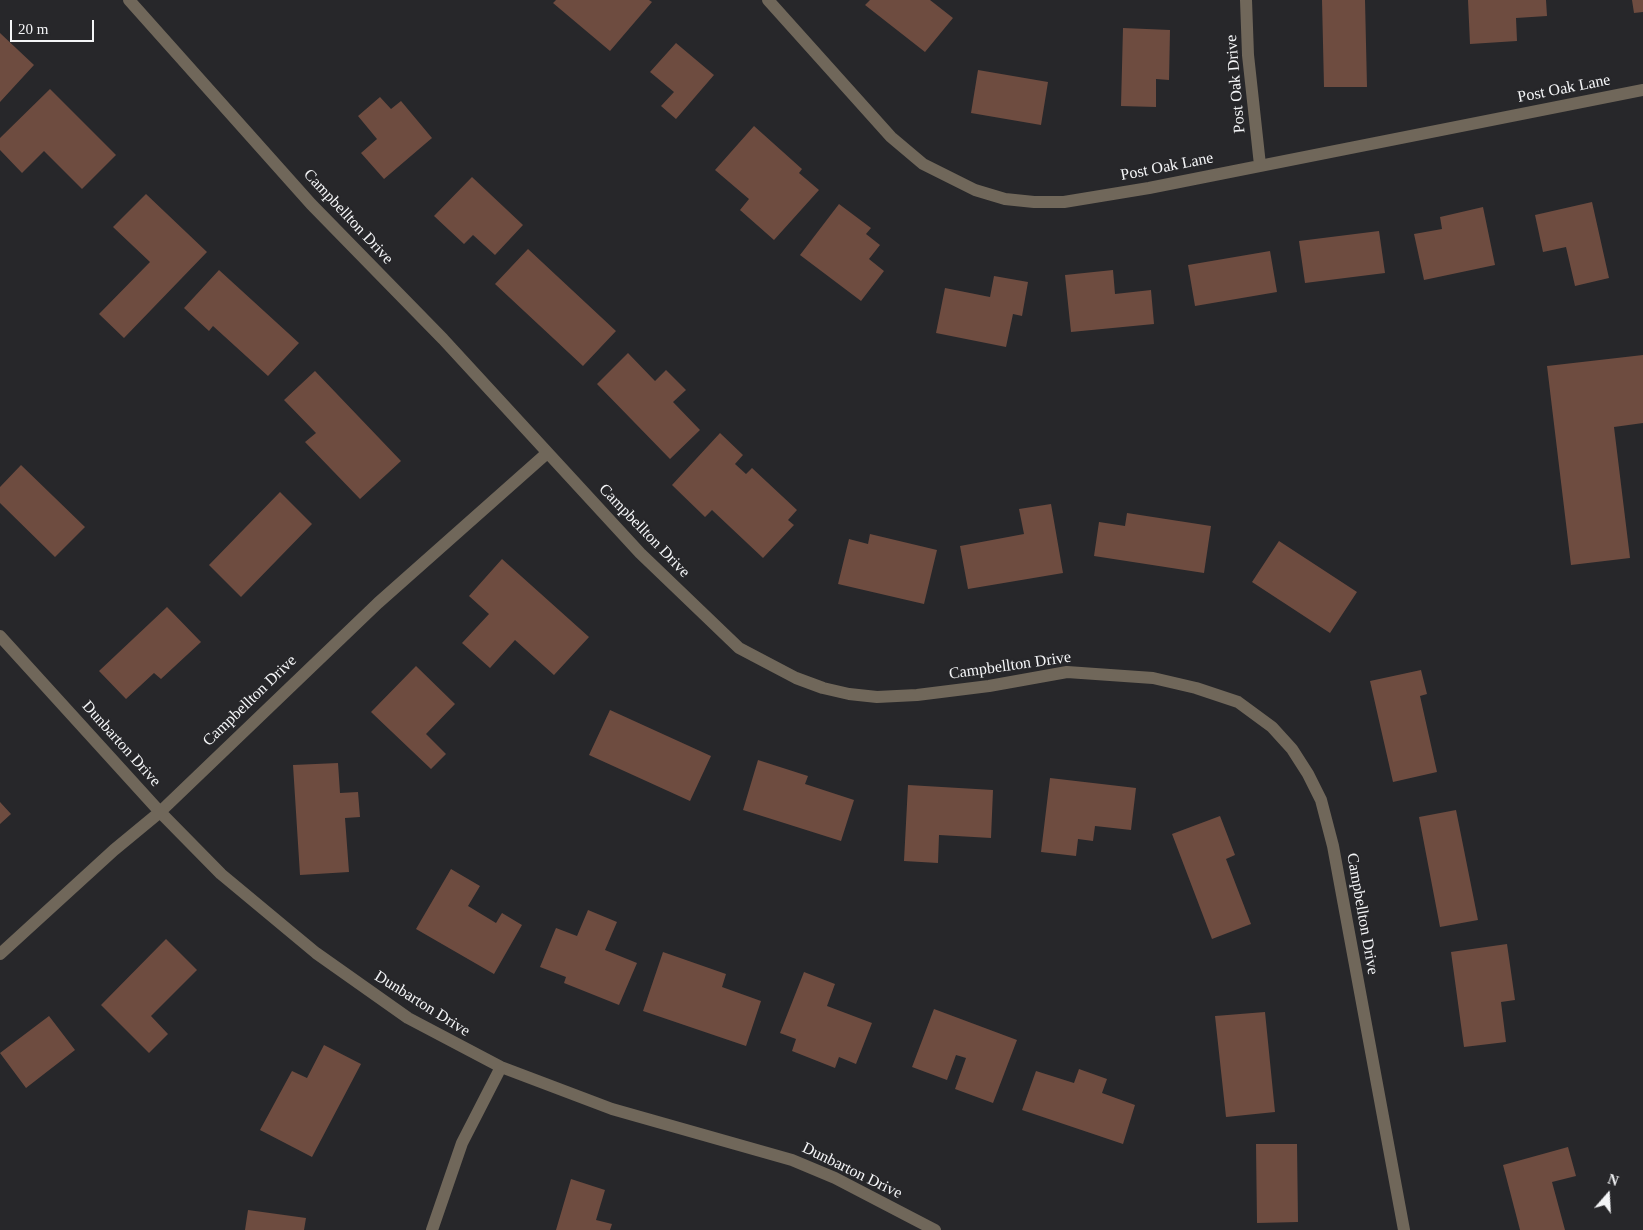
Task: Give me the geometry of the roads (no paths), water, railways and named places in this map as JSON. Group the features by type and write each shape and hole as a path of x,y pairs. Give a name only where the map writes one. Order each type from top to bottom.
{"street":[{"name":"Campbellton Drive","path":"129,0 312,204 443,339 546,454 640,554 739,648 814,685 849,694 877,697 917,695 989,686 1067,672 1153,678 1196,688 1238,702 1272,727 1292,749 1308,774 1321,800 1333,846 1404,1230"},
{"name":"Post Oak Lane","path":"768,0 892,136 923,164 975,190 1005,199 1064,202 1150,188 1643,90"},
{"name":"Post Oak Drive","path":"1246,0 1248,55 1260,165"},
{"name":"Campbellton Drive","path":"0,954 114,850 160,812 365,616 546,454"},
{"name":"Dunbarton Drive","path":"0,636 160,812 221,874 316,953 408,1018 501,1067 612,1109 792,1160 835,1178 935,1230"},
{"path":"432,1230 462,1143 501,1067"}]}
